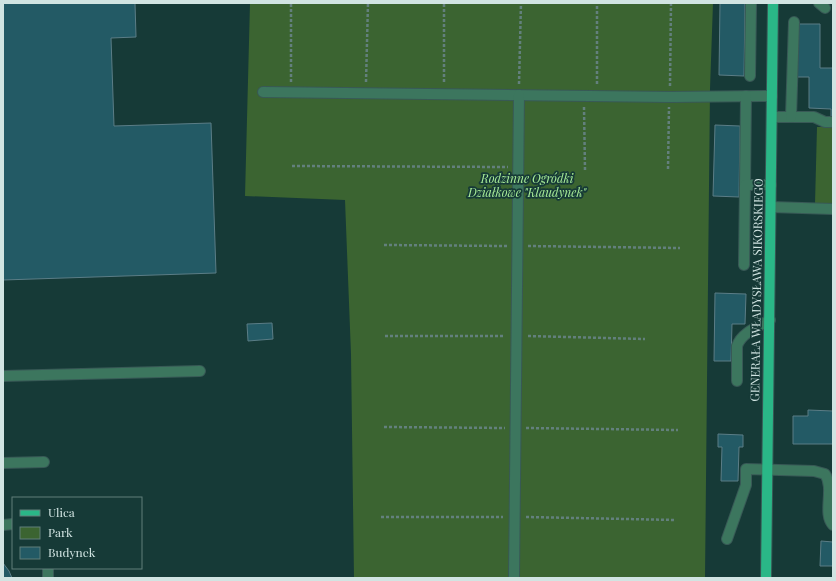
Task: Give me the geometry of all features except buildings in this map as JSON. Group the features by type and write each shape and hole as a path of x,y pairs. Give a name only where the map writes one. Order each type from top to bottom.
{"main road":[{"name":"GENERAŁA WŁADYSŁAWA SIKORSKIEGO","path":"766,578 773,3"}],"lane":[{"path":"750,76 751,3"},
{"path":"791,117 794,22"},
{"path":"263,92 584,96 772,96"},
{"path":"514,578 519,95"},
{"path":"744,265 746,96"},
{"path":"772,117 814,117 824,122 833,122"},
{"path":"745,185 771,184"},
{"path":"771,207 833,209"},
{"path":"737,381 737,346 739,341 743,336 770,320"},
{"path":"3,376 200,371"},
{"path":"3,463 44,462"},
{"path":"727,539 746,485 746,469 814,471 825,474 830,482 829,520 833,525"}],"path":[{"path":"291,3 291,93"},
{"path":"366,94 368,3"},
{"path":"444,3 444,94"},
{"path":"519,95 521,3"},
{"path":"596,96 597,3"},
{"path":"584,96 584,170"},
{"path":"292,166 518,167"},
{"path":"384,245 680,248"},
{"path":"384,427 678,430"},
{"path":"381,517 514,517 676,520"}],"green space":[{"name":"Rodzinne Ogródki Działkowe \"Klaudynek\"","path":"250,3 713,3 710,89 705,578 354,578 351,354 345,200 245,196"},
{"path":"817,127 833,127 833,205 815,204"}]}
